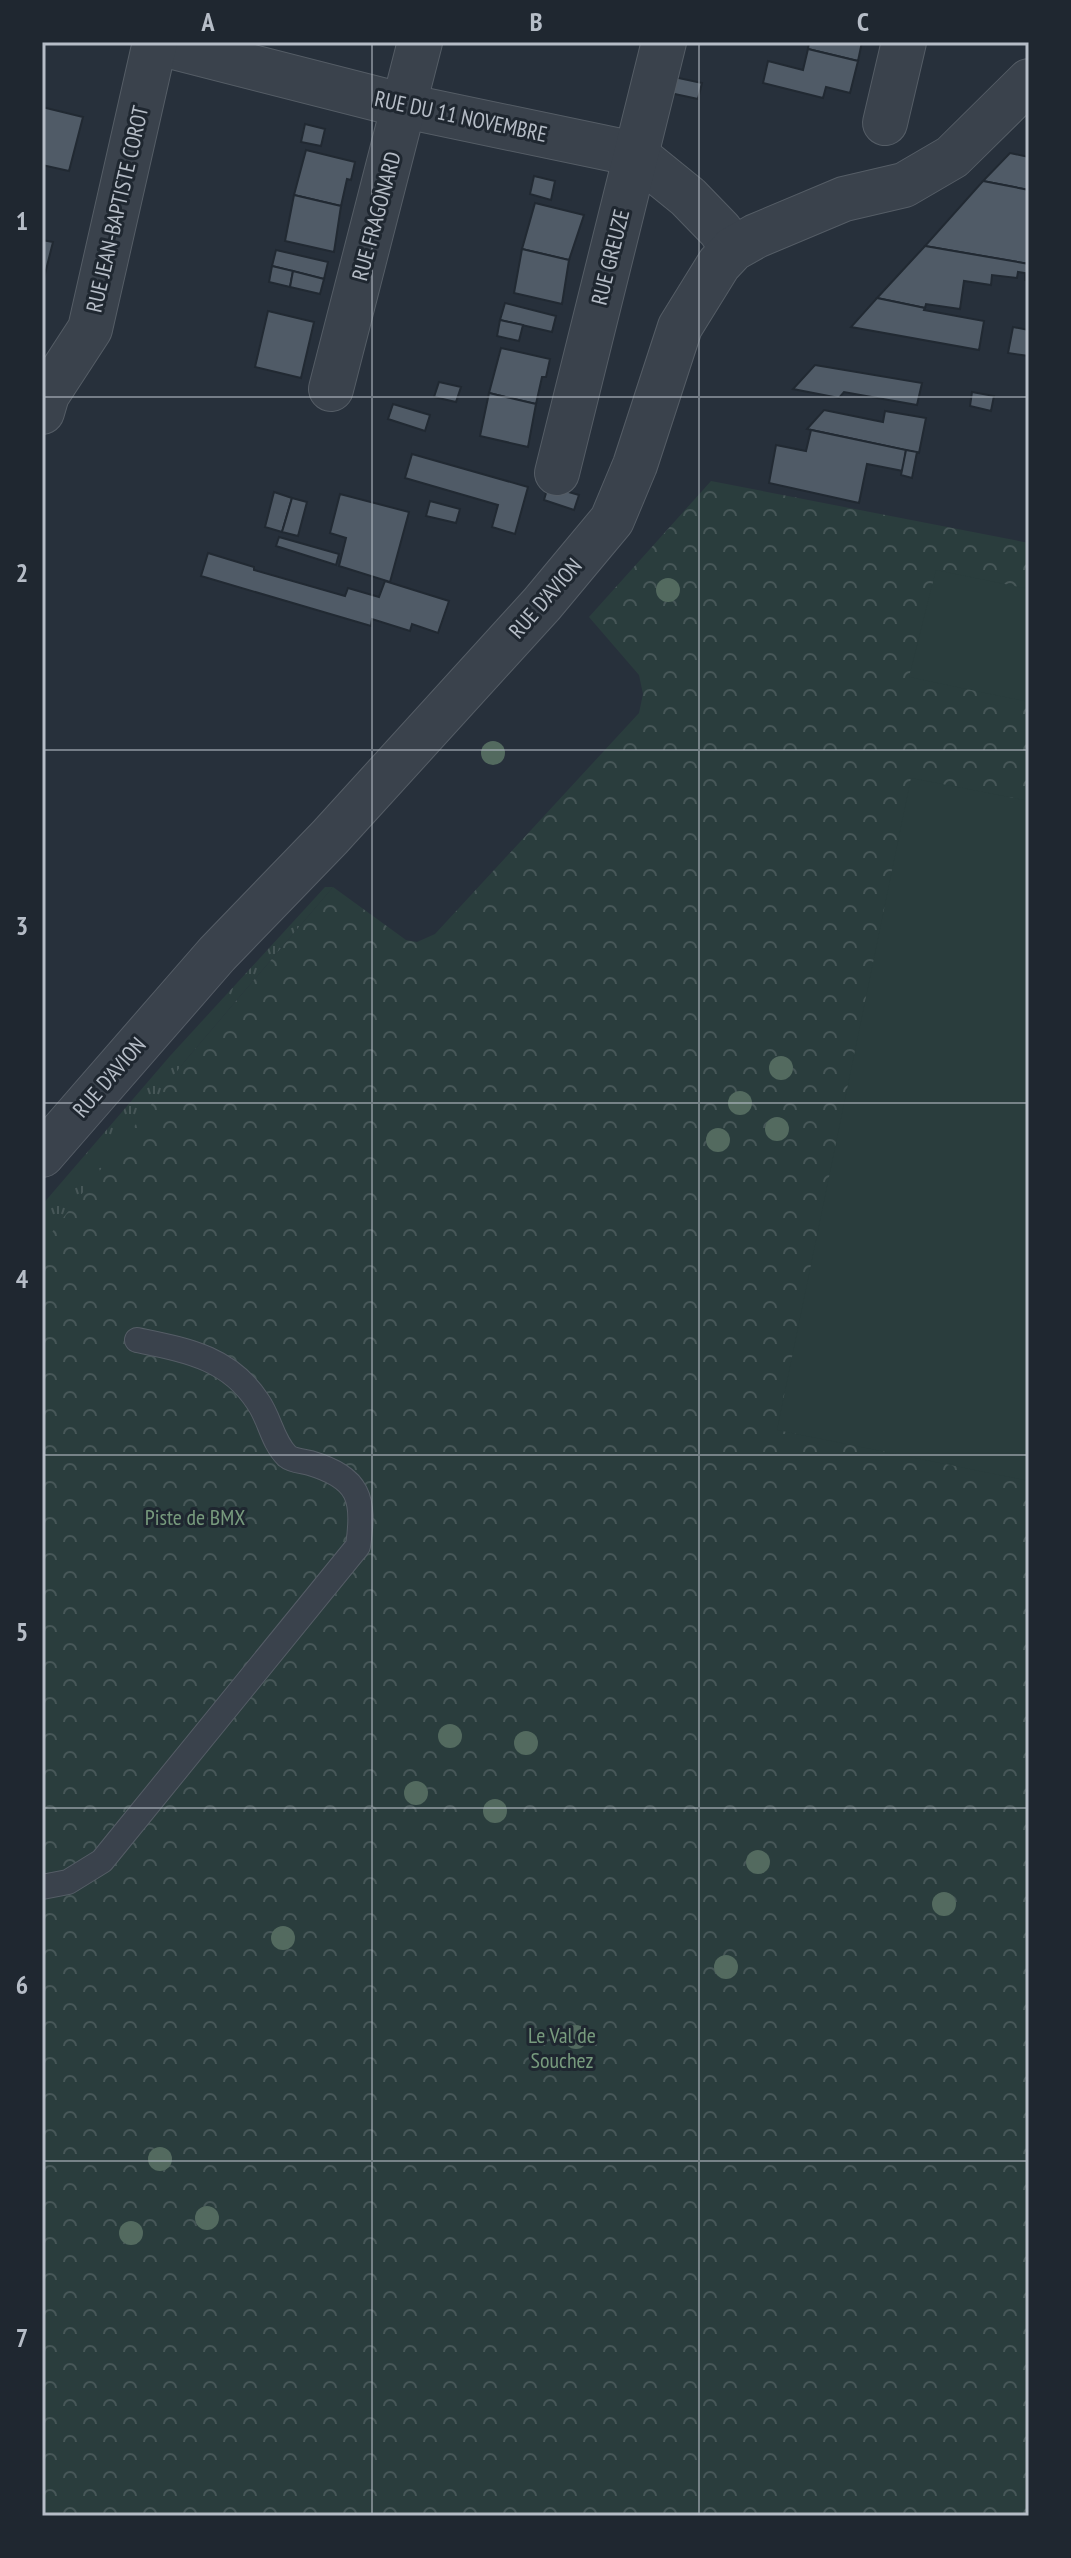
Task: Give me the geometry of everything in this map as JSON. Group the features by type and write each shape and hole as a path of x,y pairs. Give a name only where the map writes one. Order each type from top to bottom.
{"street":[{"name":"RUE DU 11 NOVEMBRE","path":"154,42 405,106 635,154 688,197 720,230 733,249"},
{"name":"RUE JEAN-BAPTISTE COROT","path":"42,412 47,395 90,329 154,42"},
{"name":"RUE FRAGONARD","path":"331,389 420,42"},
{"name":"RUE GREUZE","path":"557,473 664,42"},
{"path":"885,123 904,42"},
{"name":"RUE D'AVION","path":"42,1155 217,954 330,837 542,604 612,520 635,465 680,327 711,276 733,249 756,236 844,199 904,185 952,157 1029,81"}],"lane":[{"path":"42,1887 68,1882 102,1861 358,1546 363,1512 354,1488 332,1472 289,1458 277,1442 258,1402 234,1374 205,1356 137,1340"}],"green space":[{"name":"Le Val de Souchez","path":"711,481 1029,543 1029,2516 42,2516 42,1245 185,1061 333,887 406,940 417,942 435,934 639,713 643,694 639,675 589,617"},
{"path":"936,570 1029,589 1029,702 909,677"},
{"path":"911,778 1029,801 1029,1481 777,1430"},
{"path":"325,887 333,887 185,1061 42,1256 42,1205 170,1056"}],"building":[{"path":"809,42 862,42 858,61 808,49"},
{"path":"808,49 858,61 850,93 826,87 823,98 763,83 768,61 803,70"},
{"path":"674,77 702,83 698,99 670,93"},
{"path":"42,107 83,117 69,171 42,165"},
{"path":"305,124 325,129 321,146 301,142"},
{"path":"306,150 355,162 351,180 347,179 341,206 294,195"},
{"path":"1010,153 1029,157 1029,190 983,181"},
{"path":"534,176 555,181 551,200 530,194"},
{"path":"983,181 1029,190 1029,264 925,246"},
{"path":"294,195 341,206 334,252 285,241"},
{"path":"535,203 584,215 569,260 522,249"},
{"path":"42,240 53,242 42,286"},
{"path":"925,246 1029,264 1029,281 1025,280 1025,273 1018,272 1017,278 992,275 991,285 964,281 960,309 926,304 925,308 877,298"},
{"path":"522,249 569,260 562,304 514,293"},
{"path":"276,250 328,262 324,279 272,266"},
{"path":"272,266 293,271 290,287 269,282"},
{"path":"293,271 324,279 320,294 290,287"},
{"path":"877,298 984,321 979,350 851,327"},
{"path":"505,303 556,316 552,332 500,320"},
{"path":"268,311 314,322 301,378 255,367"},
{"path":"500,320 523,325 519,341 497,336"},
{"path":"1013,327 1029,330 1029,356 1008,353"},
{"path":"501,348 550,359 536,404 489,393"},
{"path":"815,365 922,383 917,405 844,392 839,398 793,389"},
{"path":"439,382 461,387 456,402 434,397"},
{"path":"972,392 994,396 991,411 970,406"},
{"path":"489,393 536,404 528,447 480,436"},
{"path":"393,404 430,415 425,431 388,419"},
{"path":"824,410 883,422 885,411 926,418 919,453 807,429"},
{"path":"811,430 906,450 903,471 867,464 859,503 769,483 776,445 806,451"},
{"path":"906,450 917,452 912,478 901,475"},
{"path":"412,454 528,487 515,534 492,527 498,505 405,478"},
{"path":"548,486 579,495 574,510 544,500"},
{"path":"274,492 292,498 282,532 265,527"},
{"path":"340,494 409,512 390,582 339,566 346,538 330,533"},
{"path":"292,498 307,502 298,536 282,532"},
{"path":"430,501 460,509 456,523 426,516"},
{"path":"279,537 339,554 336,565 276,546"},
{"path":"208,553 254,567 254,570 345,596 348,588 379,597 385,581 449,601 438,633 412,624 410,631 372,619 371,626 201,576"}],"park label":[{"name":"Piste de BMX","path":"195,1517"}]}
